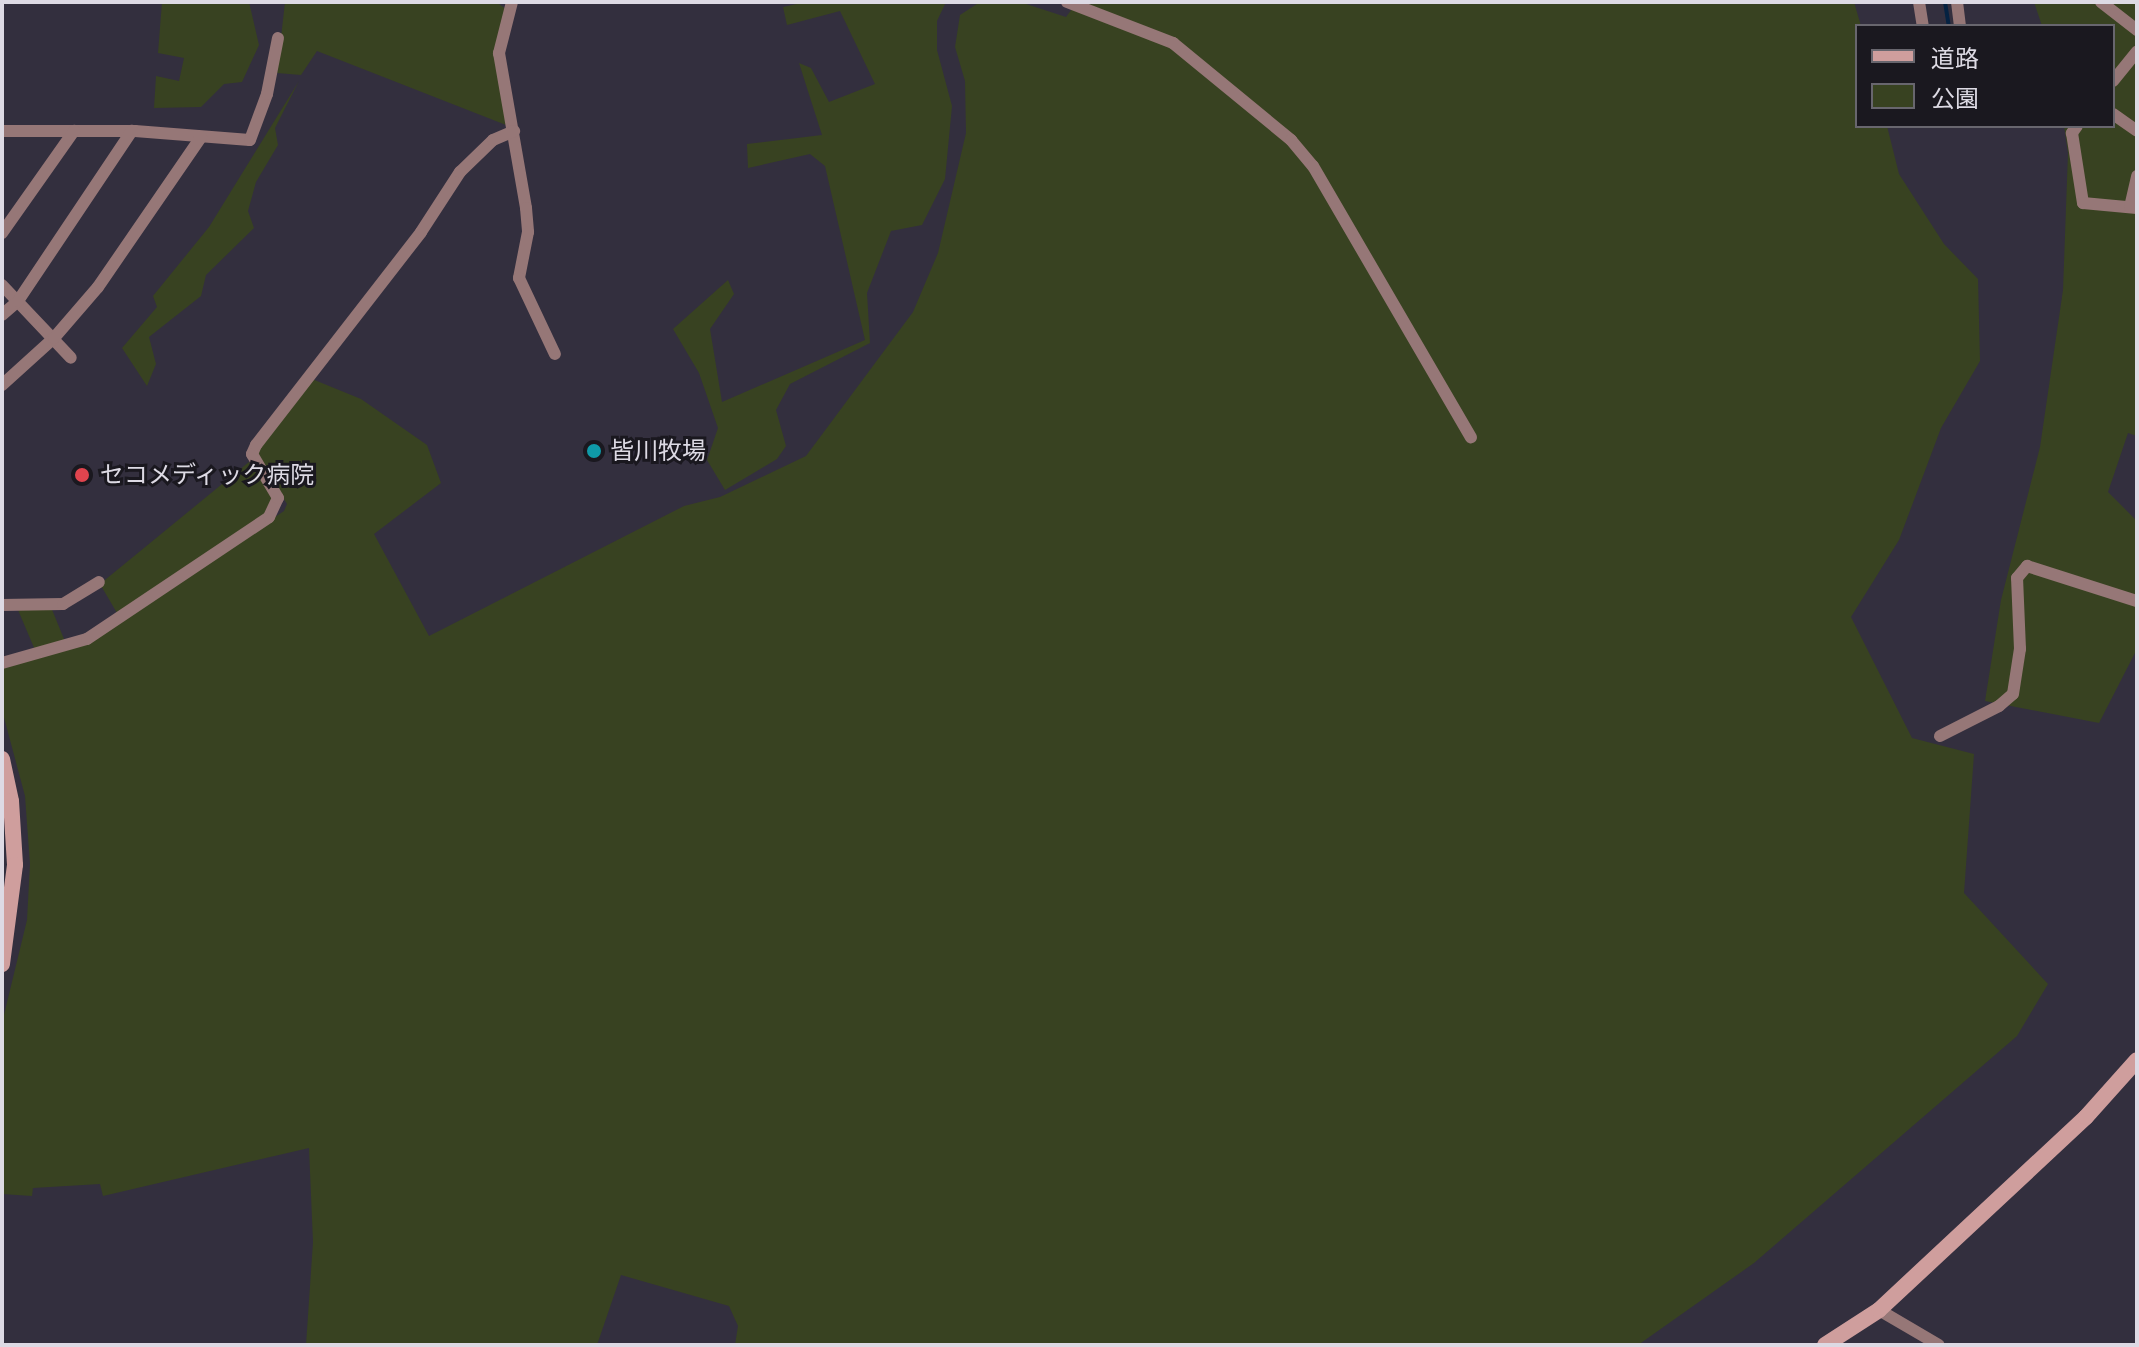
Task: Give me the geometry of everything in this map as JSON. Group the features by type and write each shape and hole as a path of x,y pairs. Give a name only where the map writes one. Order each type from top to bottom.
{"street":[{"path":"512,2 499,53 528,232 519,278 555,354"},
{"path":"1067,2 1173,43 1291,140 1313,166 1471,437"},
{"path":"1919,2 1923,24"},
{"path":"1957,2 1960,24"},
{"path":"2101,2 2131,20 2137,30"},
{"path":"4,134 132,131 250,140 267,94 278,38"},
{"path":"2115,78 2137,51"},
{"path":"2115,115 2137,131"},
{"path":"2076,128 2072,133 2083,203 2134,208 2137,176"},
{"path":"2,233 74,131"},
{"path":"2,315 18,301 132,131"},
{"path":"2,663 87,639 269,517 278,498 252,454 256,445 421,232 460,172 493,140 514,131"},
{"path":"2,385 54,338 98,287 201,137"},
{"path":"2,285 71,358"},
{"path":"1940,736 2013,694 2020,649 2017,578 2027,566 2137,601"},
{"path":"2,605 63,604 99,582"},
{"path":"2,759 11,801 15,865 2,964"},
{"path":"1825,1345 1879,1310 2086,1117 2137,1060"},
{"path":"1879,1310 1939,1345"}],"green space":[{"path":"162,2 249,2 259,45 242,82 224,84 201,107 154,108 156,76 179,81 184,58 158,53"},
{"path":"285,2 496,2 506,9 498,37 506,125 317,51 301,75 277,73"},
{"path":"806,2 946,2 937,21 937,50 952,106 945,179 922,225 891,231 867,293 870,343 790,384 776,410 786,446 777,459 725,490 707,460 718,428 699,373 673,329 728,280 734,294 710,329 722,402 865,340 825,166 810,154 748,168 747,144 822,135 799,63 811,68 829,102 875,84 840,11 787,25 783,7"},
{"path":"980,2 1020,2 1066,17 1077,2 1854,2 1860,24 1855,24 1855,128 1888,128 1899,174 1944,244 1978,279 1980,361 1941,428 1899,540 1851,617 1912,738 1974,754 1964,893 2048,984 2017,1036 1754,1263 1638,1345 735,1345 738,1326 729,1306 621,1275 597,1345 306,1345 313,1242 309,1148 103,1196 100,1184 33,1188 32,1196 2,1194 2,1023 27,920 30,864 25,796 2,710 2,669 89,641 284,511 287,504 256,453 312,379 361,399 427,445 441,483 374,534 429,636 684,506 720,497 806,456 913,312 938,253 966,133 965,81 955,47 960,15"},
{"path":"2034,2 2137,2 2137,436 2128,433 2108,492 2137,521 2137,649 2099,723 1985,701 2001,600 2040,447 2063,290 2068,153 2064,128 2115,128 2115,24 2041,24"},
{"path":"299,81 275,128 278,145 256,182 248,211 254,228 206,275 201,296 149,337 156,364 147,386 122,348 157,307 153,296 209,227"},
{"path":"249,462 274,497 267,512 117,613 100,584"},
{"path":"51,607 66,644 35,650 18,610"}],"waterway":[{"path":"1945,2 1949,24"}],"place":[{"name":"皆川牧場","path":"594,451"},
{"name":"セコメディック病院","path":"82,475"}]}
